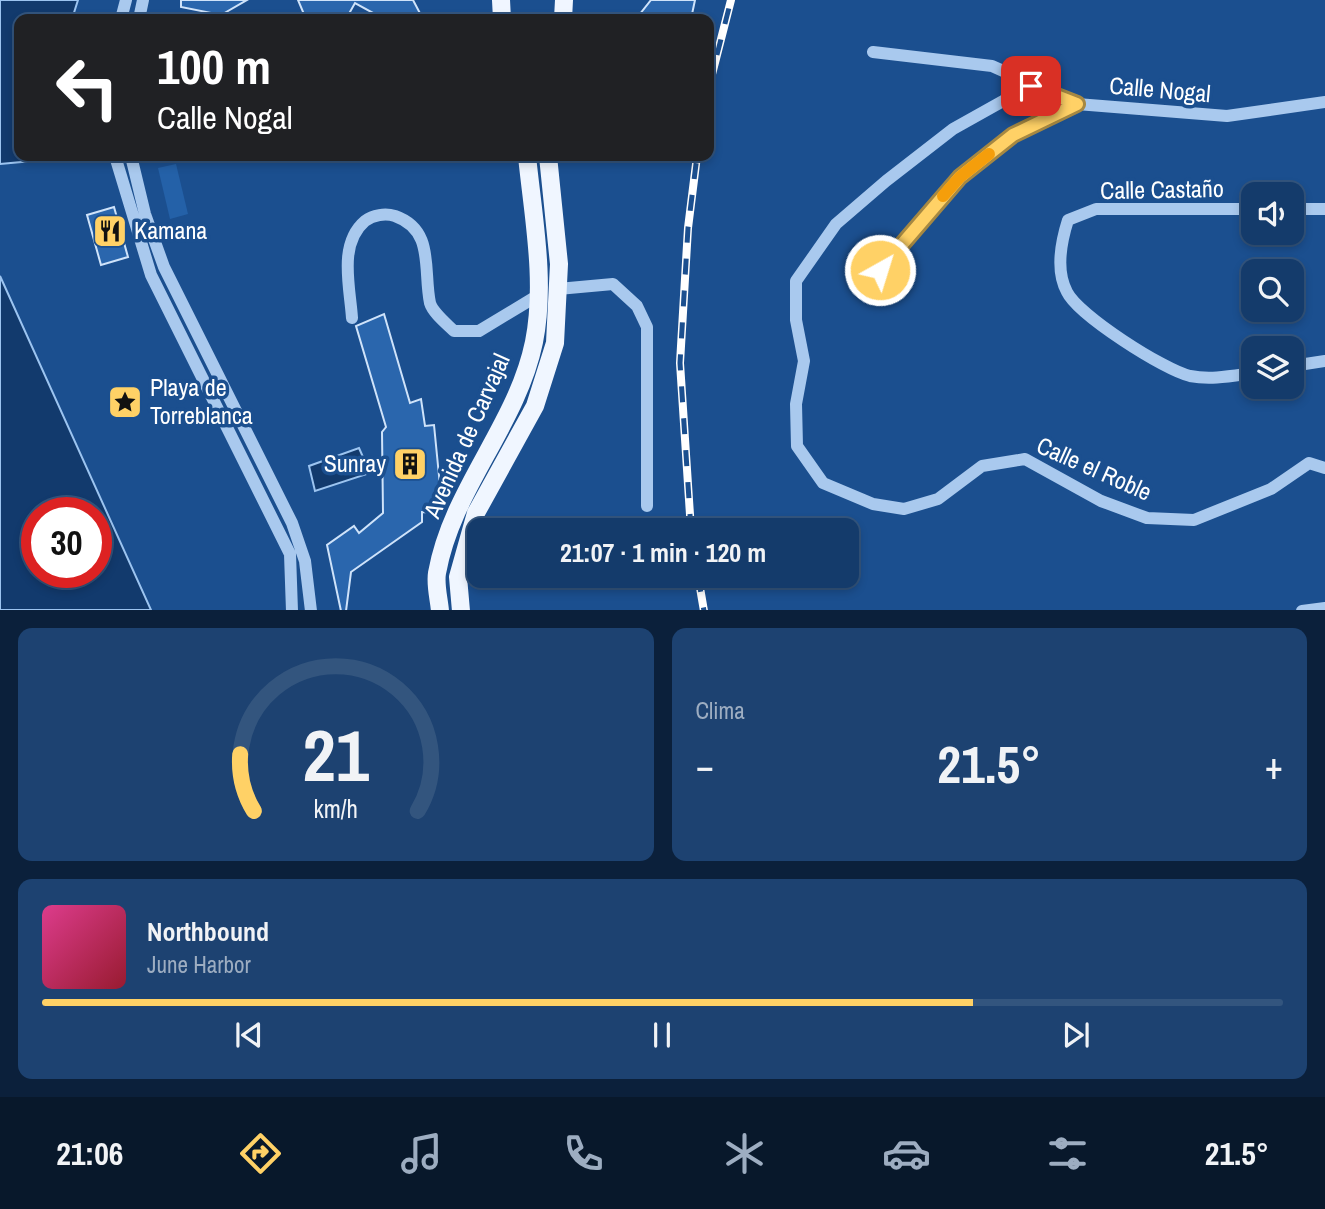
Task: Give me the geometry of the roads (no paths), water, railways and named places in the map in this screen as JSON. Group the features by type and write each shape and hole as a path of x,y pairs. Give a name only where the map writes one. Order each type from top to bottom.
{"main road":[{"name":"Avenida de Carvajal","path":"440,610 437,575 459,504 515,399 534,342 539,266 528,161"},
{"name":"Avenida de Carvajal","path":"461,610 458,578 476,513 535,406 555,343 559,264 549,161"}],"street":[{"name":"Calle Nogal","path":"873,52 992,66 1031,86 1077,104 1227,116 1325,102"},
{"name":"Calle el Roble","path":"1031,86 953,129 886,181 836,224 796,281 796,320 803,360 796,404 797,446 823,483 873,503 904,509 938,499 982,466 1025,458 1101,501 1147,518 1194,520 1271,489 1310,463 1325,468"},
{"path":"877,300 880,270 960,177 1013,135 1077,104"},
{"path":"117,161 151,275 290,554 292,610"},
{"path":"132,161 145,214 164,267 292,523 304,561 311,610"},
{"name":"Calle Castaño","path":"1241,209 1096,209 1068,219 1059,250 1067,292 1094,319 1137,349 1187,375 1217,379 1241,375"},
{"path":"1304,209 1325,209"},
{"path":"352,318 347,249 366,220 386,213 404,219 418,230 426,255 431,306 454,331 479,331 537,296"},
{"path":"558,289 613,284 637,306 647,327 647,506"},
{"path":"1304,364 1325,361"}],"railway":[{"path":"714,66 731,0"},
{"path":"690,518 680,363 688,228 696,161"},
{"path":"700,588 704,610"}],"place":[{"name":"Kamana","path":"110,231"},
{"name":"Playa de Torreblanca","path":"125,402"},
{"name":"Sunray","path":"410,464"}]}
